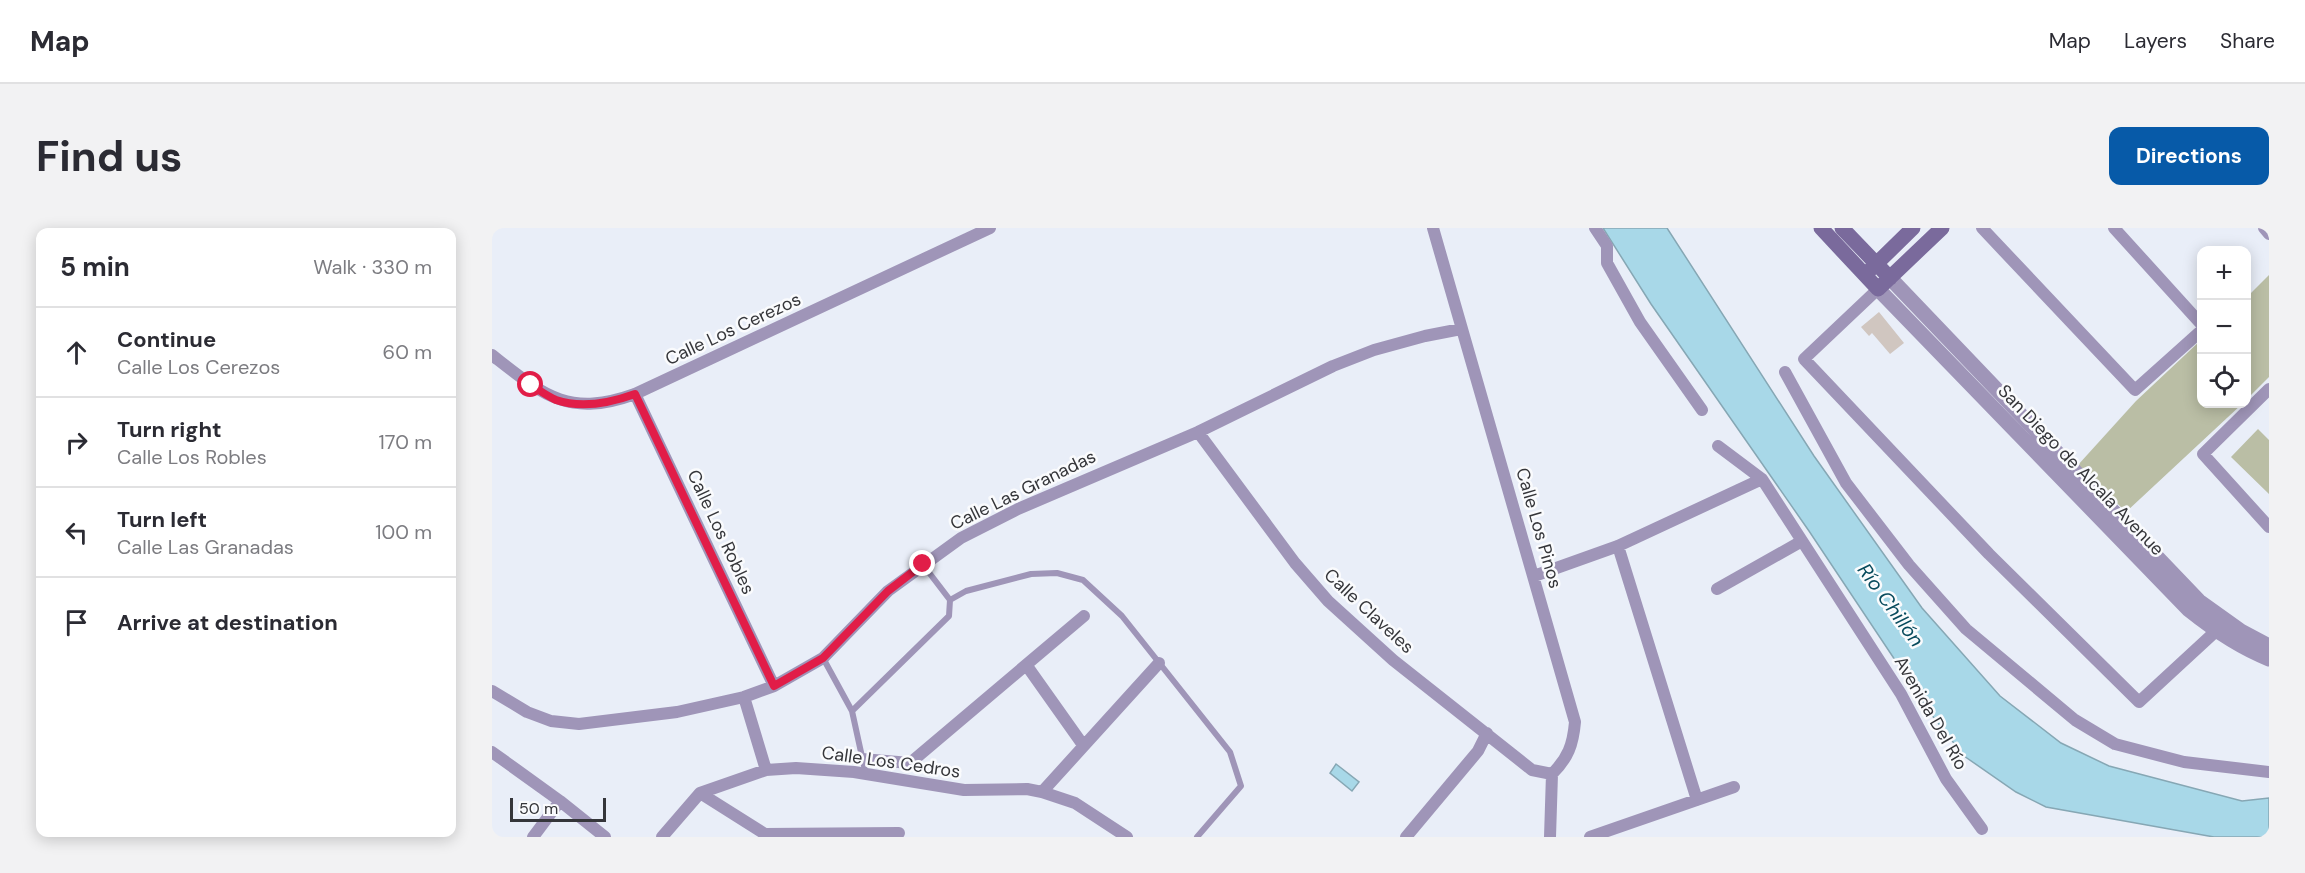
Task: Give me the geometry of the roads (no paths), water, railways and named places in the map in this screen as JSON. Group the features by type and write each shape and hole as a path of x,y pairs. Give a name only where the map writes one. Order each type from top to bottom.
{"main road":[{"path":"1821,228 1878,289 1942,228"},
{"path":"1842,228 1890,278"},
{"path":"1865,275 1913,228"}],"street":[{"name":"Calle Los Cerezos","path":"492,355 531,385 556,400 586,405 613,402 635,394 990,228"},
{"name":"Calle Los Pinos","path":"1433,228 1575,722 1573,743 1566,758 1552,774"},
{"path":"1595,228 1607,246 1607,263 1640,322 1702,410"},
{"path":"1982,228 2135,390 2197,334"},
{"path":"2114,228 2197,319"},
{"path":"2264,228 2269,234"},
{"name":"San Diego de Alcala Avenue","path":"1890,278 2150,560 2189,610 2216,631 2269,660"},
{"path":"1878,289 1804,359 1981,546 2139,702 2216,631"},
{"name":"San Diego de Alcala Avenue","path":"1878,289 2150,560 2216,615 2269,646"},
{"name":"Calle Las Granadas","path":"492,691 527,712 551,721 579,724 677,712 744,697 774,686 823,658 888,591 961,538 1018,509 1198,432 1333,366 1374,350 1461,329"},
{"path":"1785,372 1846,483 1909,565 1966,629 2075,720 2115,744 2184,762 2269,772"},
{"path":"2269,389 2204,454 2269,527"},
{"name":"Calle Los Robles","path":"635,394 774,686"},
{"name":"Calle Claveles","path":"1198,432 1295,563 1328,601 1393,660 1532,770 1552,774"},
{"name":"Avenida Del Río","path":"1718,446 1762,479 1901,694 1946,778 1983,829"},
{"path":"1534,576 1618,546 1762,479"},
{"path":"1717,589 1802,541"},
{"path":"1618,546 1697,800"},
{"path":"862,759 910,763 1084,616"},
{"path":"1042,792 1159,663"},
{"path":"1027,666 1083,745"},
{"path":"744,697 766,770"},
{"path":"1406,837 1478,751 1487,733"},
{"path":"492,752 605,837"},
{"name":"Calle Los Cedros","path":"700,792 766,770 796,768 854,772 964,790 1027,789 1075,803 1126,837"},
{"path":"1550,837 1552,774"},
{"path":"1590,837 1734,787"},
{"path":"662,837 700,792 767,835 899,833"},
{"path":"533,837 560,801"}],"lane":[{"path":"852,711 949,616 950,600 923,564"},
{"path":"950,600 966,591 1031,574 1057,573 1083,580 1122,616 1230,752 1241,786 1197,837"},
{"path":"823,658 852,711 866,775"}],"water":[{"name":"Río Chillón","path":"1603,228 1667,228 1814,456 1922,608 2000,696 2061,743 2109,766 2242,801 2269,798 2269,837 2214,837 2046,807 2016,792 1964,756 1931,714 1809,531 1651,304"},
{"path":"1336,764 1359,782 1352,791 1330,773"}]}
